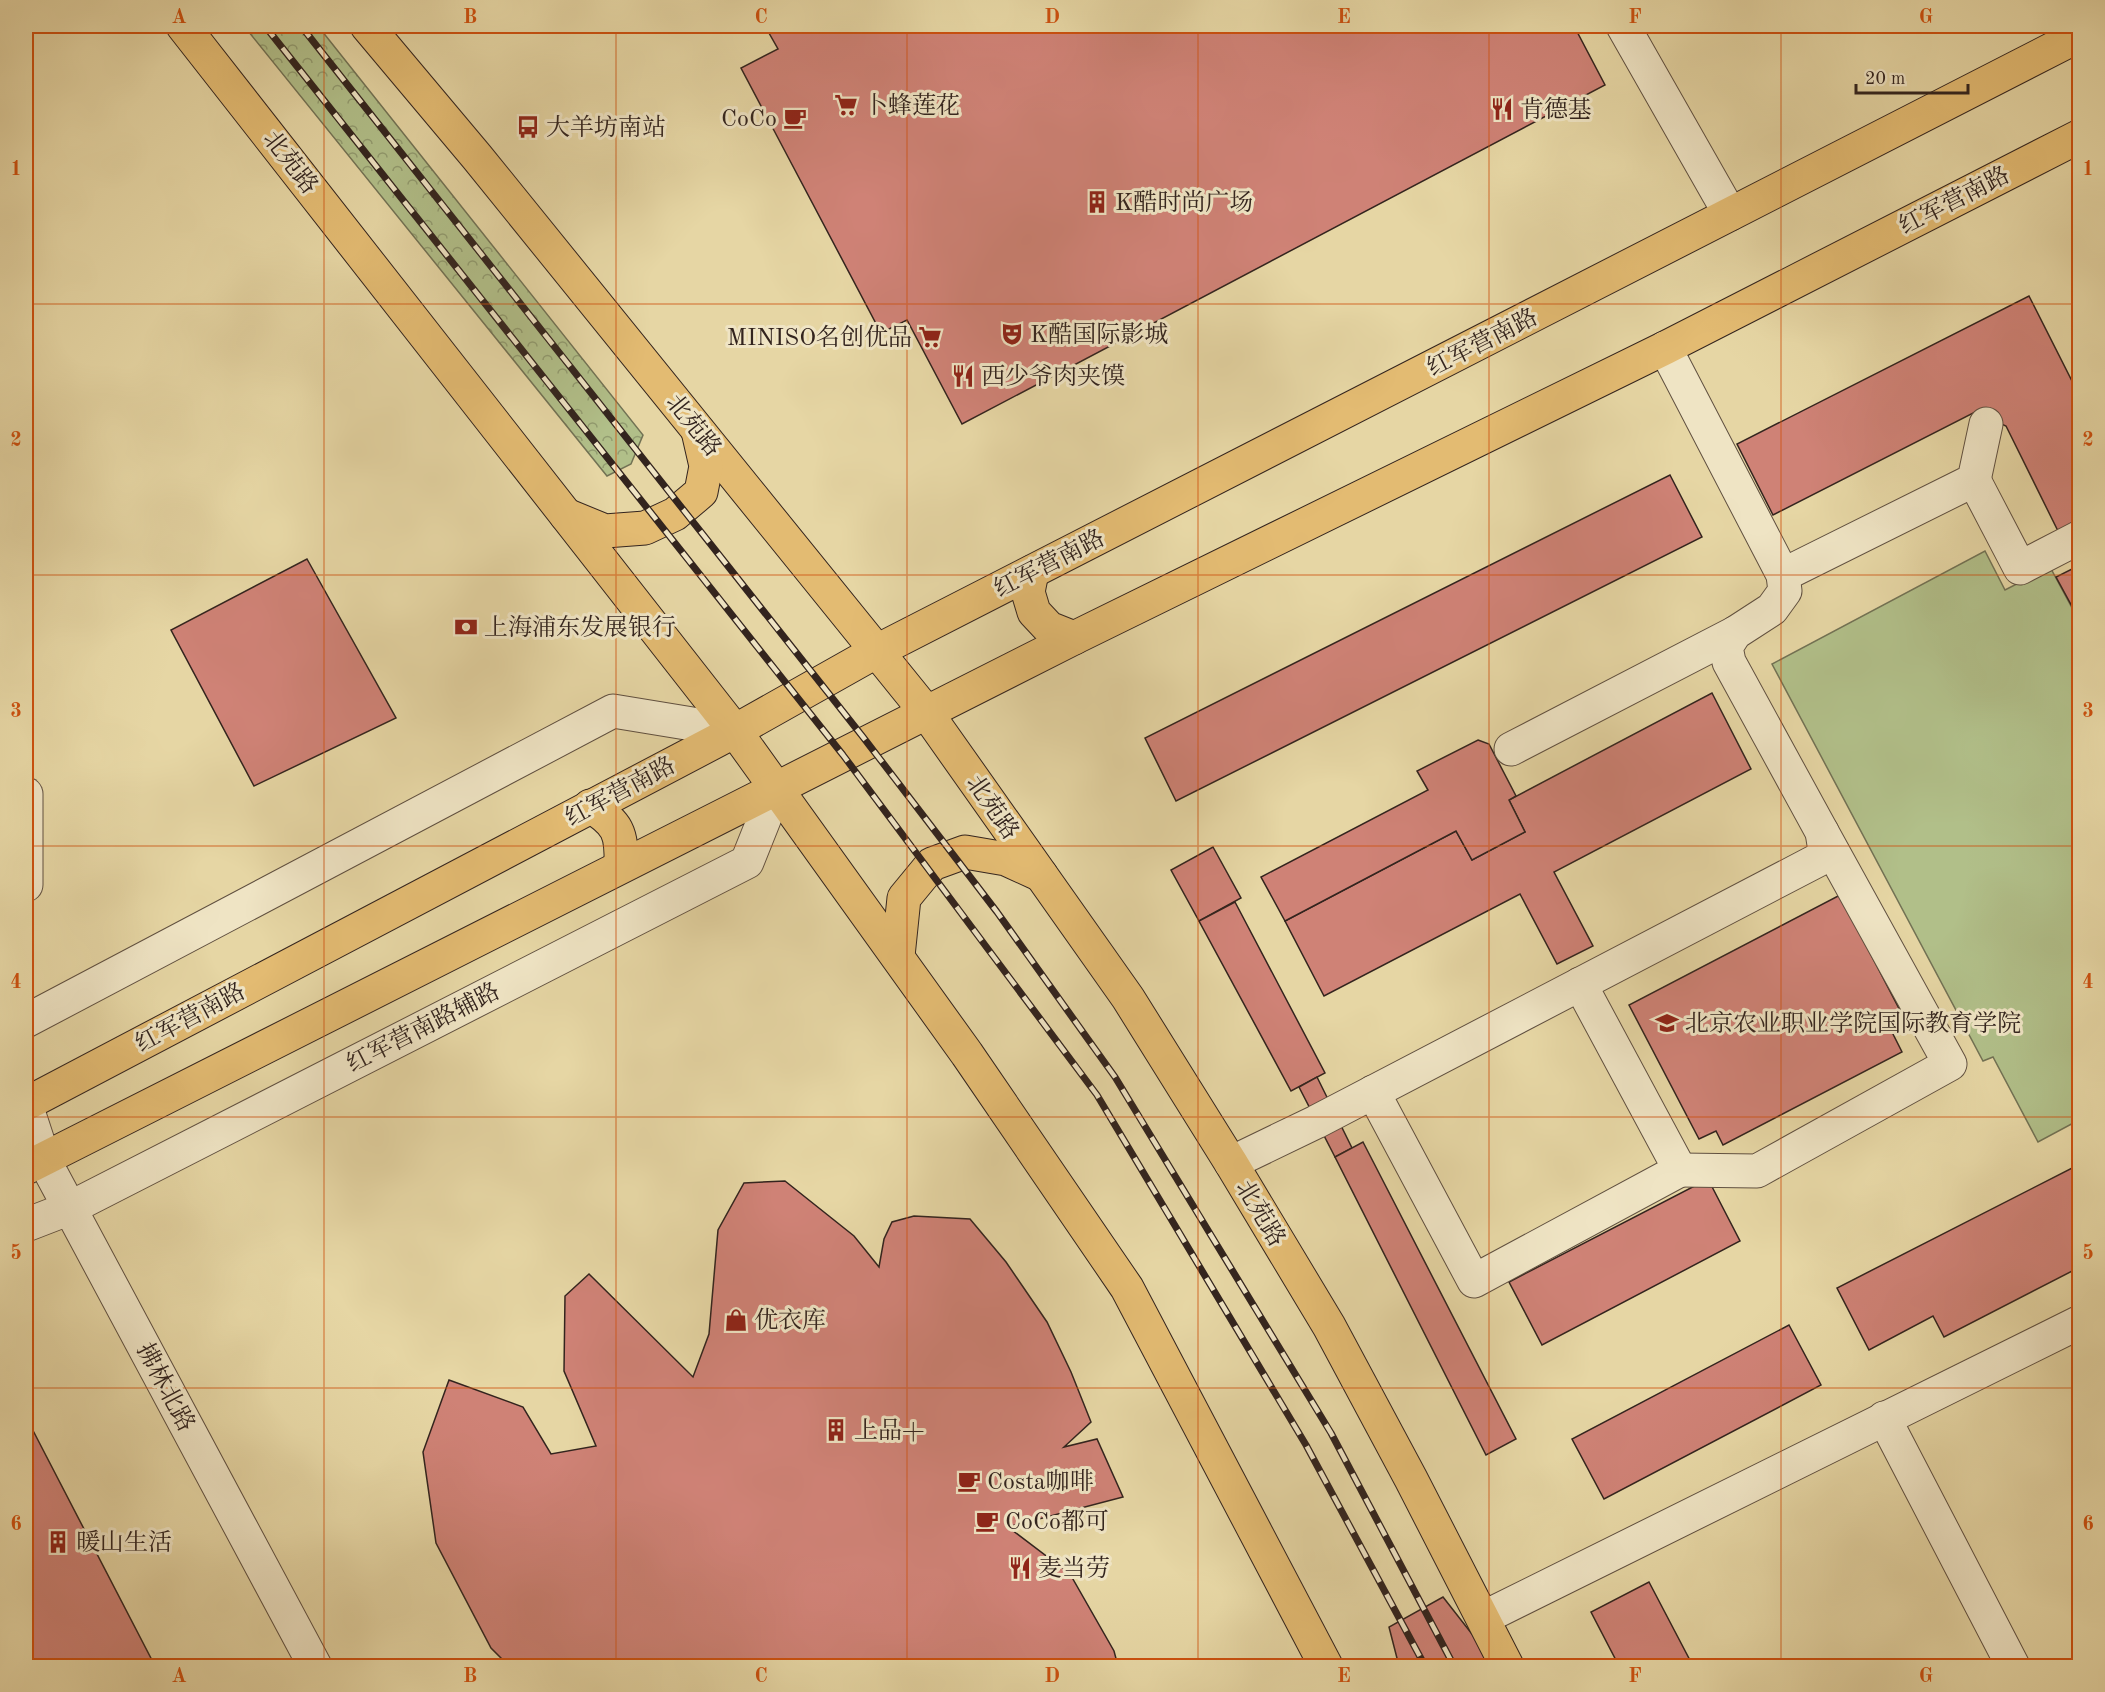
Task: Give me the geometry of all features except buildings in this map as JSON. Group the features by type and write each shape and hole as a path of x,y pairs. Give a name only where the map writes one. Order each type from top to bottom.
{"main road":[{"name":"北苑路","path":"183,26 735,730 898,956 1127,1288 1326,1666"},
{"name":"北苑路","path":"367,26 477,157 926,712 1128,998 1329,1326 1507,1666"},
{"name":"红军营南路","path":"26,1104 735,730 877,651 2079,35"},
{"name":"红军营南路","path":"35,1164 621,865 1074,638 1665,348 2079,136"},
{"path":"566,515 605,531 645,528 675,514 701,492 706,466 697,429"},
{"path":"1032,572 1028,592 1034,612 1049,628 1074,638"},
{"path":"590,806 608,817 618,829 622,849 621,865"},
{"path":"898,956 904,898 932,864 965,852 1006,859 1041,875"}],"street":[{"path":"1623,26 1730,214"},
{"path":"1511,749 1735,633 1772,609 1785,591 1783,575 1665,348"},
{"path":"1986,424 1974,480 2020,568 2079,537"},
{"path":"1783,575 1974,480"},
{"path":"1373,1092 1474,1281 1680,1170 1757,1171 1950,1064 1729,662 1726,647 1735,633"},
{"path":"26,1021 613,711 735,730"},
{"name":"红军营南路辅路","path":"26,1225 70,1208 747,862 777,787"},
{"path":"26,794 26,885"},
{"path":"1231,1163 1373,1092 1818,860 1825,850 1822,832"},
{"path":"1580,984 1680,1170"},
{"name":"拂林北路","path":"26,1104 35,1164 70,1208 315,1666"},
{"path":"1483,1618 2079,1322"},
{"path":"1884,1418 2013,1666"}],"green space":[{"path":"244,26 318,26 643,435 631,464 607,476"},
{"path":"1985,551 2005,590 2050,567 2079,621 2079,1120 2038,1142 1993,1057 1983,1061 1772,664"}],"railway":[{"path":"265,26 843,755 1097,1095 1306,1445 1425,1666"},
{"path":"301,26 863,737 997,912 1115,1077 1331,1433 1454,1666"}],"place":[{"name":"卜蜂莲花","path":"846,105"},
{"name":"肯德基","path":"1502,109"},
{"name":"CoCo","path":"795,118"},
{"name":"大羊坊南站","path":"528,127"},
{"name":"K酷时尚广场","path":"1097,202"},
{"name":"K酷国际影城","path":"1012,334"},
{"name":"MINISO名创优品","path":"930,337"},
{"name":"西少爷肉夹馍","path":"963,376"},
{"name":"上海浦东发展银行","path":"466,627"},
{"name":"北京农业职业学院国际教育学院","path":"1667,1023"},
{"name":"优衣库","path":"736,1320"},
{"name":"上品+","path":"836,1430"},
{"name":"Costa咖啡","path":"969,1481"},
{"name":"CoCo都可","path":"987,1521"},
{"name":"暖山生活","path":"58,1542"},
{"name":"麦当劳","path":"1020,1568"}]}
